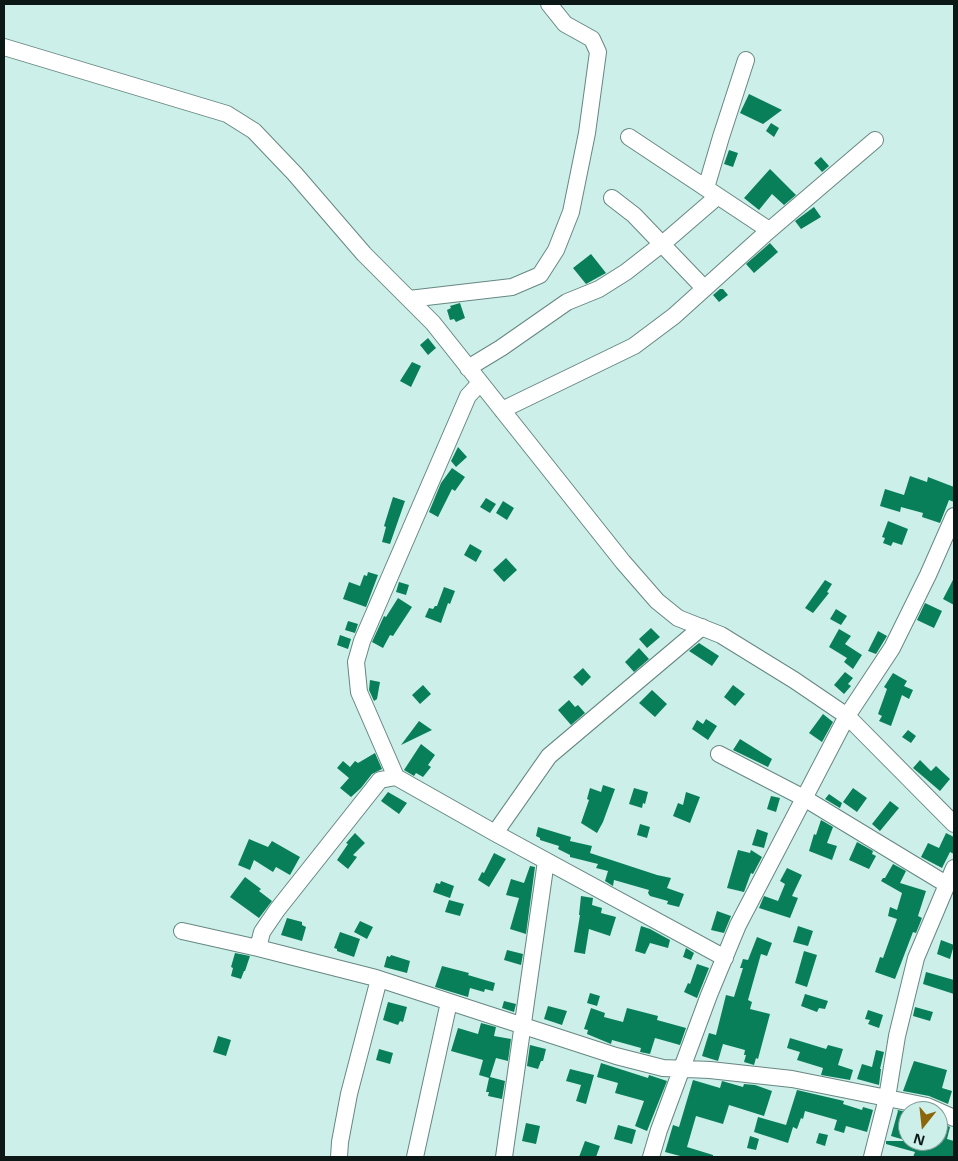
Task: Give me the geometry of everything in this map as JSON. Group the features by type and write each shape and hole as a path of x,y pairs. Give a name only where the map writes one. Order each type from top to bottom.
{"street":[{"path":"409,299 512,287 540,275 556,250 571,212 587,133 598,52 592,39 565,24 549,4"},
{"path":"4,47 210,108 227,114 254,131 295,174 364,254 433,323 623,562 657,601 678,618 721,634 847,716 954,824"},
{"path":"468,368 501,348 567,302 599,289 626,272 662,244 712,192 721,137 746,60"},
{"path":"629,137 769,230"},
{"path":"502,410 634,346 674,316 769,230 874,140"},
{"path":"612,198 634,215 704,288"},
{"path":"480,383 468,396 362,641 356,662 359,692 396,777 725,958"},
{"path":"651,1157 659,1130 738,925 847,716 892,648 928,575 954,516"},
{"path":"495,833 549,756 702,627"},
{"path":"719,754 804,798 946,884"},
{"path":"258,948 262,932 277,910 380,780 396,777"},
{"path":"504,1157 546,861"},
{"path":"872,1157 887,1098 897,1036 916,958 954,868"},
{"path":"182,931 379,979 616,1056 663,1068 710,1070 792,1079 927,1106 954,1118"},
{"path":"339,1157 349,1094 379,979"},
{"path":"415,1157 449,1002"}],"building":[{"path":"749,94 782,110 763,124 740,113"},
{"path":"771,123 779,128 774,137 766,131"},
{"path":"729,150 738,153 733,167 724,164"},
{"path":"821,157 829,166 822,172 814,163"},
{"path":"770,169 796,195 784,205 772,194 759,210 744,198"},
{"path":"814,207 821,217 801,229 795,221"},
{"path":"770,243 778,252 754,273 746,264"},
{"path":"591,254 606,273 586,284 573,268"},
{"path":"720,289 723,289 728,295 719,302 713,295"},
{"path":"460,303 465,318 456,322 454,319 450,320 447,310 451,308 450,306"},
{"path":"428,338 436,348 428,355 420,345"},
{"path":"412,362 421,366 411,387 400,381"},
{"path":"458,447 467,457 456,467 451,461"},
{"path":"452,468 465,477 455,491 452,489 438,517 429,512 441,483"},
{"path":"910,476 927,482 928,477 954,487 954,502 949,500 940,523 922,517 923,513 901,507 900,512 880,506 885,489 904,495"},
{"path":"393,497 405,501 390,544 382,542 386,527 384,526"},
{"path":"486,498 496,504 490,513 480,507"},
{"path":"503,501 514,508 507,520 496,513"},
{"path":"888,521 908,529 902,545 893,542 891,546 883,543 885,538 882,537"},
{"path":"470,544 482,551 476,562 464,555"},
{"path":"506,558 517,570 504,582 493,570"},
{"path":"368,572 378,575 366,607 343,599 349,582 360,586 364,575 367,576"},
{"path":"954,578 954,605 943,599"},
{"path":"825,580 832,584 827,592 829,593 813,613 805,608"},
{"path":"399,582 409,585 406,595 396,592"},
{"path":"444,587 455,591 450,604 448,603 441,623 425,617 429,608 433,609 437,606"},
{"path":"398,598 412,607 393,636 390,635 383,648 372,642 384,616 386,617"},
{"path":"925,603 942,611 934,628 917,620"},
{"path":"836,609 847,616 841,625 830,619"},
{"path":"348,621 358,624 355,633 345,630"},
{"path":"651,628 660,637 647,648 639,639"},
{"path":"839,629 851,636 845,644 862,655 853,669 844,662 847,658 829,647"},
{"path":"878,631 887,636 876,654 868,651"},
{"path":"340,635 351,639 348,649 337,645"},
{"path":"699,643 719,656 712,666 689,651"},
{"path":"639,648 649,659 634,672 625,662"},
{"path":"583,668 591,677 582,686 573,677"},
{"path":"845,672 853,678 848,684 851,686 844,694 834,685"},
{"path":"893,673 907,681 904,686 913,690 909,699 902,695 891,726 879,721 882,716 878,714 887,689 884,687"},
{"path":"370,680 380,682 377,699 374,701 369,690"},
{"path":"423,685 431,694 420,704 412,695"},
{"path":"733,685 745,694 735,706 724,697"},
{"path":"652,690 667,704 655,717 639,703"},
{"path":"569,700 575,707 578,705 585,713 571,725 558,710"},
{"path":"823,714 833,722 822,742 809,733"},
{"path":"706,719 717,726 708,740 692,729 697,720 703,724"},
{"path":"419,721 432,730 401,745"},
{"path":"908,730 916,736 911,743 902,737"},
{"path":"740,739 772,759 768,767 733,750"},
{"path":"421,744 435,755 428,765 431,767 423,777 416,773 414,776 404,770"},
{"path":"375,753 382,769 372,774 351,797 340,788 349,778 337,768 343,761 350,767 355,761 358,763"},
{"path":"920,760 931,771 936,766 950,779 940,791 913,768"},
{"path":"603,785 615,789 597,833 581,823 589,800 587,799 590,788 601,792"},
{"path":"634,788 648,792 642,808 629,804"},
{"path":"853,788 867,798 857,812 843,802"},
{"path":"388,792 407,803 399,814 381,801"},
{"path":"686,792 700,797 690,823 673,816 678,803 683,805"},
{"path":"829,794 842,803 840,808 825,799"},
{"path":"771,796 780,798 776,812 767,809"},
{"path":"890,801 899,808 880,831 872,824"},
{"path":"821,820 833,827 827,843 837,846 832,860 809,851"},
{"path":"640,824 650,827 647,838 637,835"},
{"path":"538,827 571,837 570,841 592,846 590,853 671,878 667,888 684,894 679,907 667,904 668,901 650,896 649,890 614,880 613,886 605,881 608,871 596,868 598,864 570,857 570,855 558,849 559,846 540,840 536,836"},
{"path":"757,829 768,833 764,848 752,845"},
{"path":"355,833 365,843 353,855 357,857 348,869 337,860 348,844 346,843"},
{"path":"946,833 954,837 954,854 950,852 942,868 921,857 928,843 939,848"},
{"path":"249,839 268,847 272,841 300,857 290,875 276,867 273,872 254,860 250,870 238,865"},
{"path":"857,842 873,851 872,854 876,856 869,869 849,860"},
{"path":"738,850 750,853 751,850 762,857 753,874 751,873 744,892 727,888"},
{"path":"494,853 506,859 489,887 478,880 482,872 484,873"},
{"path":"893,864 906,871 900,883 926,891 918,916 922,918 916,933 913,932 895,979 875,972 880,957 883,958 897,919 888,916 890,907 897,910 902,893 881,881 885,878"},
{"path":"530,866 535,867 526,934 510,929 519,898 506,895 511,879 524,883"},
{"path":"787,868 802,875 792,896 798,898 790,918 759,908 764,896 778,901 785,884 780,881"},
{"path":"245,877 261,889 259,891 272,901 259,918 230,897"},
{"path":"441,881 454,886 450,898 433,892 436,883 440,884"},
{"path":"581,896 593,898 592,905 602,908 601,913 616,917 610,936 589,929 585,954 574,952"},
{"path":"449,900 464,904 460,916 445,912"},
{"path":"717,911 731,916 724,933 711,930"},
{"path":"287,918 302,922 302,925 306,927 302,941 281,935"},
{"path":"360,921 373,927 367,939 354,932"},
{"path":"641,926 670,940 668,948 650,943 645,954 635,951"},
{"path":"798,926 813,931 808,946 793,942"},
{"path":"340,932 360,939 354,957 337,951 334,948"},
{"path":"757,937 772,943 767,956 761,954 748,1000 752,1002 750,1009 770,1014 758,1059 756,1058 754,1065 744,1062 745,1050 723,1044 718,1061 702,1056 709,1033 716,1035 726,995 734,997 743,968 740,968 743,959 748,960"},
{"path":"941,940 954,945 950,959 937,954"},
{"path":"686,948 694,953 691,960 683,957"},
{"path":"507,950 523,954 521,965 504,960"},
{"path":"804,951 817,955 807,987 795,983"},
{"path":"235,953 250,956 241,979 231,976 233,968 231,967"},
{"path":"391,955 410,961 407,973 384,967 387,956 390,957"},
{"path":"697,964 709,968 697,998 684,992 688,983 690,984"},
{"path":"442,966 469,973 468,975 495,983 493,991 485,989 484,992 470,988 468,997 435,987"},
{"path":"926,972 954,980 954,994 923,984"},
{"path":"590,993 600,996 597,1006 587,1003"},
{"path":"805,994 828,1001 825,1009 819,1008 817,1012 801,1006"},
{"path":"504,1001 516,1004 514,1012 502,1008"},
{"path":"388,1002 407,1007 403,1022 400,1021 398,1025 383,1020"},
{"path":"548,1006 567,1011 562,1025 544,1019"},
{"path":"915,1007 933,1012 930,1021 913,1016"},
{"path":"591,1008 605,1013 604,1017 623,1022 627,1008 658,1016 657,1020 686,1028 680,1045 655,1038 650,1054 640,1052 641,1048 612,1040 611,1044 587,1034 588,1030 584,1029"},
{"path":"868,1010 883,1015 879,1028 868,1024 870,1020 865,1019"},
{"path":"481,1023 496,1027 494,1036 511,1039 508,1061 496,1058 490,1077 505,1081 502,1099 488,1096 489,1092 486,1092 489,1078 479,1075 483,1060 451,1051 458,1028 478,1034"},
{"path":"218,1036 231,1040 226,1056 213,1052"},
{"path":"790,1038 826,1049 828,1045 843,1049 838,1065 853,1070 850,1080 821,1075 823,1068 797,1060 800,1052 787,1048"},
{"path":"530,1045 546,1049 543,1061 541,1061 538,1069 527,1066"},
{"path":"379,1049 393,1053 390,1064 376,1060"},
{"path":"876,1050 884,1052 879,1085 857,1079 862,1064 872,1067"},
{"path":"914,1061 947,1070 942,1088 952,1091 948,1104 948,1101 941,1101 929,1096 903,1091"},
{"path":"601,1063 648,1078 649,1075 667,1081 647,1131 635,1126 644,1101 615,1093 618,1083 597,1077"},
{"path":"570,1069 594,1075 586,1104 576,1101 581,1085 566,1081"},
{"path":"693,1080 720,1088 722,1081 743,1087 744,1084 755,1085 772,1091 764,1116 729,1105 723,1124 696,1116 687,1147 713,1155 713,1157 684,1157 665,1152 673,1125 679,1127"},
{"path":"797,1090 844,1101 843,1104 862,1110 863,1107 873,1110 867,1132 846,1126 844,1133 834,1130 837,1120 805,1111 797,1129 793,1127 788,1143 754,1132 758,1117 786,1125"},
{"path":"898,1111 898,1138 891,1136"},
{"path":"526,1123 540,1126 536,1144 522,1141"},
{"path":"618,1125 636,1130 632,1144 614,1139"},
{"path":"819,1133 828,1135 825,1146 816,1143"},
{"path":"750,1136 759,1139 756,1150 747,1148"},
{"path":"948,1139 954,1141 954,1157 913,1157 915,1152 911,1151 948,1151"},
{"path":"585,1141 600,1146 596,1157 579,1157"},
{"path":"886,1141 898,1141 898,1147 886,1144"}]}
